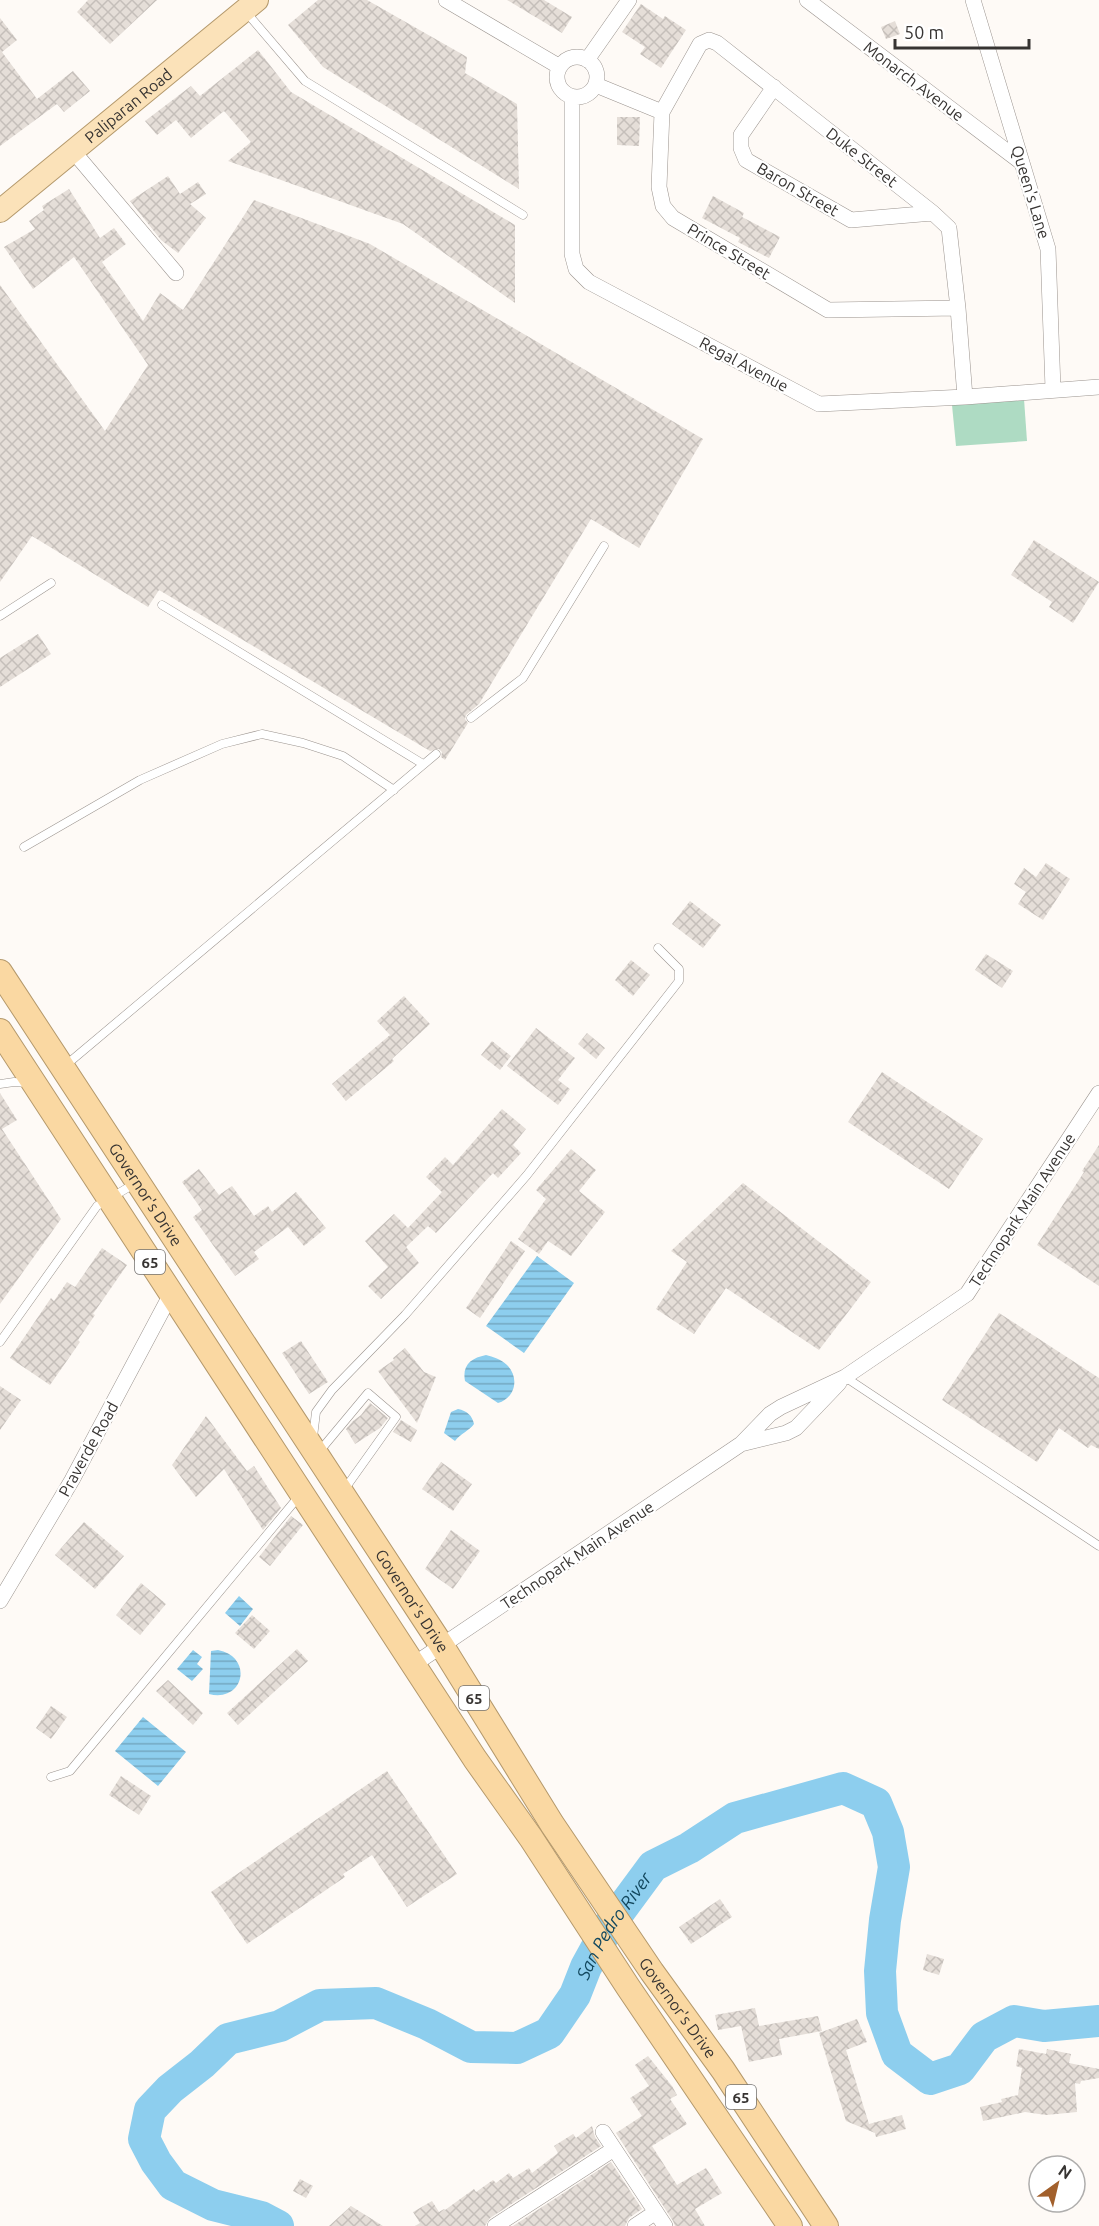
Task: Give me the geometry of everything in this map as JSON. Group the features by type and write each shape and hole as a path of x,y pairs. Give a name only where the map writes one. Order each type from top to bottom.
{"highway":[{"name":"Governor's Drive","path":"6,986 63,1068 442,1646 552,1824 652,1972 723,2070 826,2226"},
{"name":"Governor's Drive","path":"0,1031 475,1759 531,1838 628,1987 790,2226"}],"main road":[{"name":"Paliparan Road","path":"0,211 251,5"}],"street":[{"path":"587,60 627,0"},
{"name":"Queen's Lane","path":"973,0 1048,249 1053,389"},
{"path":"449,2 560,67"},
{"name":"Monarch Avenue","path":"814,2 1021,162"},
{"name":"Duke Street","path":"662,112 700,44 709,40 774,87 949,228 965,397"},
{"path":"575,57 587,60 597,74 596,85 586,95 572,97 560,88 557,74 564,62 575,57"},
{"path":"596,85 662,112"},
{"name":"Baron Street","path":"774,87 741,135 741,148 746,160 851,220 933,213"},
{"name":"Regal Avenue","path":"572,97 572,254 576,269 589,282 819,404 965,397 1099,387"},
{"name":"Prince Street","path":"662,112 659,187 663,206 674,218 828,310 958,308"},
{"path":"73,151 176,273"},
{"name":"Technopark Main Avenue","path":"413,1665 741,1444 770,1414 845,1377 967,1294 1099,1094"},
{"name":"Praverde Road","path":"0,1601 72,1480 171,1294"},
{"name":"Technopark Main Avenue","path":"741,1444 786,1433 796,1428 845,1377"},
{"path":"603,2132 665,2226"},
{"path":"495,2226 614,2149"},
{"path":"635,2226 656,2212"}],"lane":[{"path":"251,5 305,81 523,215"},
{"path":"471,718 524,678 604,546"},
{"path":"0,616 51,583"},
{"path":"162,605 423,764"},
{"path":"24,847 140,780 222,744 262,734 303,743 343,756 394,790"},
{"path":"63,1068 436,754"},
{"path":"314,1451 316,1412 332,1390 405,1315 527,1175 679,981 679,969 658,948"},
{"path":"0,1084 34,1083"},
{"path":"0,1342 97,1206 137,1181"},
{"path":"845,1377 1099,1546"},
{"path":"314,1451 368,1393 396,1417 342,1494"},
{"path":"51,1777 70,1771 301,1493"}],"green space":[{"path":"1024,399 1027,441 956,446 952,405"}],"water":[{"path":"537,1256 574,1283 524,1353 486,1326"},
{"path":"486,1355 505,1363 513,1376 512,1392 498,1403 465,1381 464,1375 469,1363"},
{"path":"458,1409 469,1414 474,1424 455,1441 444,1433 451,1412"},
{"path":"239,1596 253,1609 240,1626 225,1613"},
{"path":"193,1650 202,1657 197,1664 203,1669 192,1681 177,1669"},
{"path":"218,1650 229,1654 237,1661 240,1669 237,1686 221,1695 209,1694 211,1651"},
{"path":"143,1717 186,1752 158,1786 115,1751"}],"building":[{"path":"88,0 157,0 110,44 77,12"},
{"path":"318,0 367,0 467,57 465,73 517,104 519,189 323,67 288,25"},
{"path":"507,0 544,0 572,17 562,33"},
{"path":"641,4 663,19 665,16 686,30 661,68 640,54 645,47 622,32"},
{"path":"0,18 17,40 2,52 37,99 73,71 90,91 64,112 57,104 0,146"},
{"path":"895,21 900,34 886,39 881,27"},
{"path":"258,50 291,92 515,225 515,303 403,224 228,161 251,142 224,111 191,138 176,120 157,135 145,121 191,86 200,96"},
{"path":"617,117 640,117 639,146 617,145"},
{"path":"168,176 180,194 198,182 206,194 190,204 206,218 178,253 161,240 130,201"},
{"path":"69,189 100,238 114,228 126,244 102,262 143,321 160,293 183,310 254,200 370,244 703,439 639,548 591,519 479,704 466,715 465,719 468,723 445,760 441,757 442,752 439,749 430,751 159,590 148,607 32,536 0,582 0,285 105,431 148,365 74,257 33,289 4,247 35,229 29,221 44,210 42,206"},
{"path":"713,196 744,213 742,217 780,237 769,258 738,242 740,238 702,218"},
{"path":"1034,540 1099,582 1073,623 1049,607 1052,602 1011,575"},
{"path":"38,634 51,654 0,687 0,658"},
{"path":"1046,863 1070,879 1043,920 1018,904 1026,892 1014,884 1024,868 1036,877"},
{"path":"690,901 721,925 703,948 672,924"},
{"path":"986,954 1013,971 1002,988 975,970"},
{"path":"631,960 650,975 633,996 615,980"},
{"path":"404,996 430,1024 392,1059 394,1061 346,1101 332,1084 390,1035 377,1021"},
{"path":"536,1028 575,1058 558,1080 570,1089 558,1105 507,1066"},
{"path":"587,1033 605,1048 596,1059 578,1044"},
{"path":"492,1041 511,1056 500,1070 481,1055"},
{"path":"882,1072 983,1139 949,1189 848,1122"},
{"path":"0,1093 17,1120 2,1129 61,1219 0,1304"},
{"path":"502,1109 526,1129 513,1145 521,1153 498,1178 493,1173 436,1233 428,1226 406,1247 419,1263 381,1299 368,1286 388,1267 365,1241 394,1214 408,1228 442,1192 426,1177 445,1157 453,1165"},
{"path":"1099,1145 1099,1286 1037,1245"},
{"path":"571,1149 596,1170 579,1191 605,1212 571,1256 548,1241 539,1254 518,1239 546,1199 536,1190"},
{"path":"199,1169 219,1195 232,1186 254,1216 268,1206 272,1212 296,1192 326,1228 304,1246 288,1227 254,1252 259,1259 235,1276 193,1217 202,1210 182,1182"},
{"path":"743,1183 871,1282 819,1350 726,1288 694,1334 656,1309 687,1262 671,1251"},
{"path":"511,1241 525,1251 480,1318 466,1308"},
{"path":"102,1248 127,1265 93,1314 95,1315 78,1340 80,1342 50,1385 10,1358 51,1298 54,1301 67,1282 75,1287"},
{"path":"999,1313 1099,1378 1099,1449 1091,1445 1088,1448 1059,1428 1037,1462 942,1400"},
{"path":"301,1341 328,1382 309,1394 282,1353"},
{"path":"405,1348 424,1372 436,1377 417,1423 378,1371 394,1360 393,1358"},
{"path":"0,1386 21,1400 0,1430"},
{"path":"370,1403 388,1418 380,1428 355,1444 346,1429"},
{"path":"206,1416 247,1471 254,1466 281,1508 263,1530 224,1469 196,1497 172,1465"},
{"path":"401,1420 417,1430 411,1442 393,1432"},
{"path":"441,1462 472,1484 453,1511 422,1489"},
{"path":"291,1516 303,1525 270,1566 259,1557"},
{"path":"84,1522 124,1556 95,1589 55,1555"},
{"path":"451,1530 480,1551 453,1589 425,1569"},
{"path":"141,1583 166,1604 140,1635 116,1615"},
{"path":"252,1615 270,1631 254,1649 235,1633"},
{"path":"297,1649 308,1661 238,1725 227,1713"},
{"path":"168,1680 203,1713 193,1725 156,1691"},
{"path":"51,1706 67,1717 51,1739 36,1728"},
{"path":"387,1771 457,1874 407,1907 372,1855 343,1874 345,1877 247,1944 211,1892"},
{"path":"121,1776 151,1796 139,1815 109,1795"},
{"path":"720,1899 732,1917 691,1944 679,1927"},
{"path":"927,1954 944,1959 939,1975 923,1970"},
{"path":"755,2008 759,2026 818,2016 822,2031 779,2039 782,2055 749,2062 741,2026 718,2030 715,2015"},
{"path":"857,2019 867,2042 846,2050 869,2124 902,2115 906,2129 876,2137 875,2133 846,2121 819,2033"},
{"path":"1019,2049 1046,2054 1047,2049 1071,2054 1069,2063 1099,2069 1099,2078 1081,2081 1080,2084 1075,2083 1077,2112 1046,2115 1025,2112 983,2121 980,2107 1002,2102 1001,2099 1018,2095 1022,2068 1016,2066"},
{"path":"648,2056 672,2086 677,2095 670,2099 687,2124 652,2146 677,2185 706,2168 722,2193 695,2209 705,2226 675,2226 616,2133 642,2116 630,2098 649,2086 635,2065"},
{"path":"592,2126 601,2146 490,2218 485,2226 415,2226 420,2223 413,2212 432,2201 439,2212 474,2189 476,2192 493,2180 496,2183 509,2173 513,2178 529,2168 532,2173 558,2153 554,2146 573,2134 576,2138"},
{"path":"611,2162 642,2209 629,2218 625,2226 513,2226"},
{"path":"300,2179 313,2186 306,2198 293,2191"},
{"path":"351,2206 383,2226 329,2226"}],"waterway":[{"name":"San Pedro River","path":"278,2226 261,2217 213,2205 173,2185 156,2162 144,2139 150,2110 170,2089 202,2064 228,2039 280,2026 320,2005 376,2003 427,2024 471,2047 517,2048 549,2033 575,1995 586,1967 608,1927 653,1866 689,1848 735,1818 843,1788 876,1803 888,1832 894,1867 885,1920 880,1971 882,2013 897,2054 930,2079 960,2069 984,2037 1014,2021 1044,2026 1099,2021"}]}
